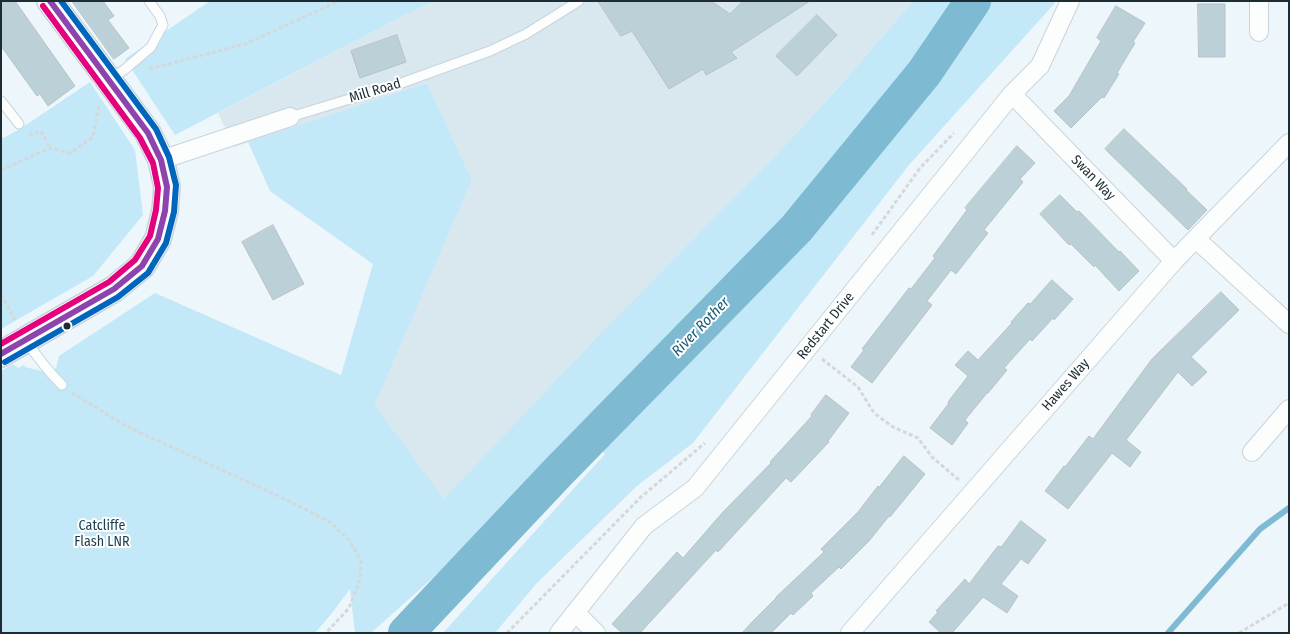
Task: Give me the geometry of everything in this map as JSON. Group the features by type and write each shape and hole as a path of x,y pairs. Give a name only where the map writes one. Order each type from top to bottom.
{"main road":[{"path":"1,354 114,289 142,266 158,239 165,211 167,187 162,160 148,133 50,1"}],"street":[{"name":"Redstart Drive","path":"559,633 644,526 696,488 1012,94 1040,66 1070,1"},
{"path":"1259,1 1259,32"},
{"name":"Swan Way","path":"1012,94 1174,261"},
{"name":"Mill Road","path":"162,160 290,117"},
{"name":"Hawes Way","path":"850,633 1174,261 1289,143"},
{"path":"1196,239 1289,324"},
{"path":"1252,452 1289,409"},
{"path":"576,613 596,633"}],"lane":[{"path":"109,80 151,47 163,25 160,16 149,1"},
{"name":"Mill Road","path":"290,117 396,86 490,50 526,34 579,1"},
{"path":"1,100 19,124"},
{"path":"26,340 36,356 62,385"}],"path":[{"path":"144,70 245,44 339,1"},
{"path":"1,170 50,148 70,153 93,137 100,103 109,80"},
{"path":"19,124 29,135 41,131 50,148"},
{"path":"871,236 920,168 954,133"},
{"path":"1,294 26,340"},
{"path":"808,348 858,387 874,412 893,427 918,438 932,457 973,492"},
{"path":"62,385 126,426 287,500 330,522 350,541 360,561 360,580 349,608 326,633"},
{"path":"507,633 641,496 708,439"},
{"path":"1239,633 1289,602"}],"shaded area":[{"path":"435,1 913,1 838,88 778,153 595,339 444,500 375,405 472,180 427,83 234,147 218,113"}],"green space":[{"path":"210,1 435,1 175,135 125,59"},
{"name":"Catcliffe Flash LNR","path":"913,1 1055,1 909,165 693,443 637,486 536,584 495,633 443,633 605,454 576,428 446,566 371,633 355,633 350,589 315,633 1,633 1,371 13,364 18,368 24,365 25,367 50,373 56,368 59,356 155,293 341,375 373,264 270,191 248,142 427,83 472,180 375,405 444,499 595,339 778,153 838,88"},
{"path":"90,82 135,150 143,215 93,276 1,329 1,136 3,138 20,129"}],"building":[{"path":"1,1 15,1 75,86 48,106 40,94 37,96 1,46"},
{"path":"72,1 103,1 114,16 108,20 129,48 114,59"},
{"path":"598,1 711,1 730,14 743,1 810,1 731,52 737,58 706,75 703,69 669,89 632,31 621,36"},
{"path":"1198,4 1225,4 1225,57 1199,57"},
{"path":"1116,6 1145,23 1117,73 1119,74 1104,98 1102,97 1071,128 1054,111 1069,96 1101,41 1097,38"},
{"path":"817,15 837,35 797,76 776,56"},
{"path":"397,35 406,62 360,78 351,51"},
{"path":"1124,129 1207,210 1188,230 1105,149"},
{"path":"1017,146 1035,163 1020,179 1023,182 984,230 988,233 956,274 951,270 927,301 932,305 872,383 851,367 864,350 862,349 909,288 911,289 935,258 933,256 967,210 965,208"},
{"path":"1060,195 1077,212 1079,211 1139,271 1119,291 1095,265 1094,267 1071,244 1069,245 1040,214"},
{"path":"273,225 304,284 273,300 242,242"},
{"path":"1052,280 1073,299 1032,341 1030,339 1004,368 1007,370 965,420 968,423 952,445 930,428 968,376 955,365 968,351 978,360 1028,303 1030,304"},
{"path":"1221,292 1239,310 1191,357 1207,372 1192,386 1178,372 1126,440 1141,452 1130,467 1112,453 1068,509 1045,491 1089,436 1093,439 1152,359"},
{"path":"826,395 849,413 829,442 791,482 786,478 718,552 716,550 640,633 622,633 612,624 677,552 683,558 723,512 771,463 812,416"},
{"path":"904,456 925,474 869,541 841,569 839,567 811,593 813,596 793,615 791,613 771,633 742,633 776,597 824,552 821,549 858,512"},
{"path":"1021,521 1046,540 1028,564 1021,559 1001,584 1018,596 1007,613 983,597 952,633 941,633 929,622 938,612 936,611 965,579 969,584 998,546 1001,547"}],"waterway":[{"name":"River Rother","path":"406,633 560,470 796,229 924,73 973,1"},
{"path":"1168,633 1260,529 1289,508"}],"transit line":[{"path":"1,354 114,289 142,266 158,239 165,211 167,187 161,160 148,133 50,1"},
{"path":"5,362 118,297 148,273 166,243 174,212 176,185 169,157 156,129 61,1"},
{"path":"1,344 109,282 135,260 150,236 156,210 158,188 153,163 140,138 43,6"}]}
